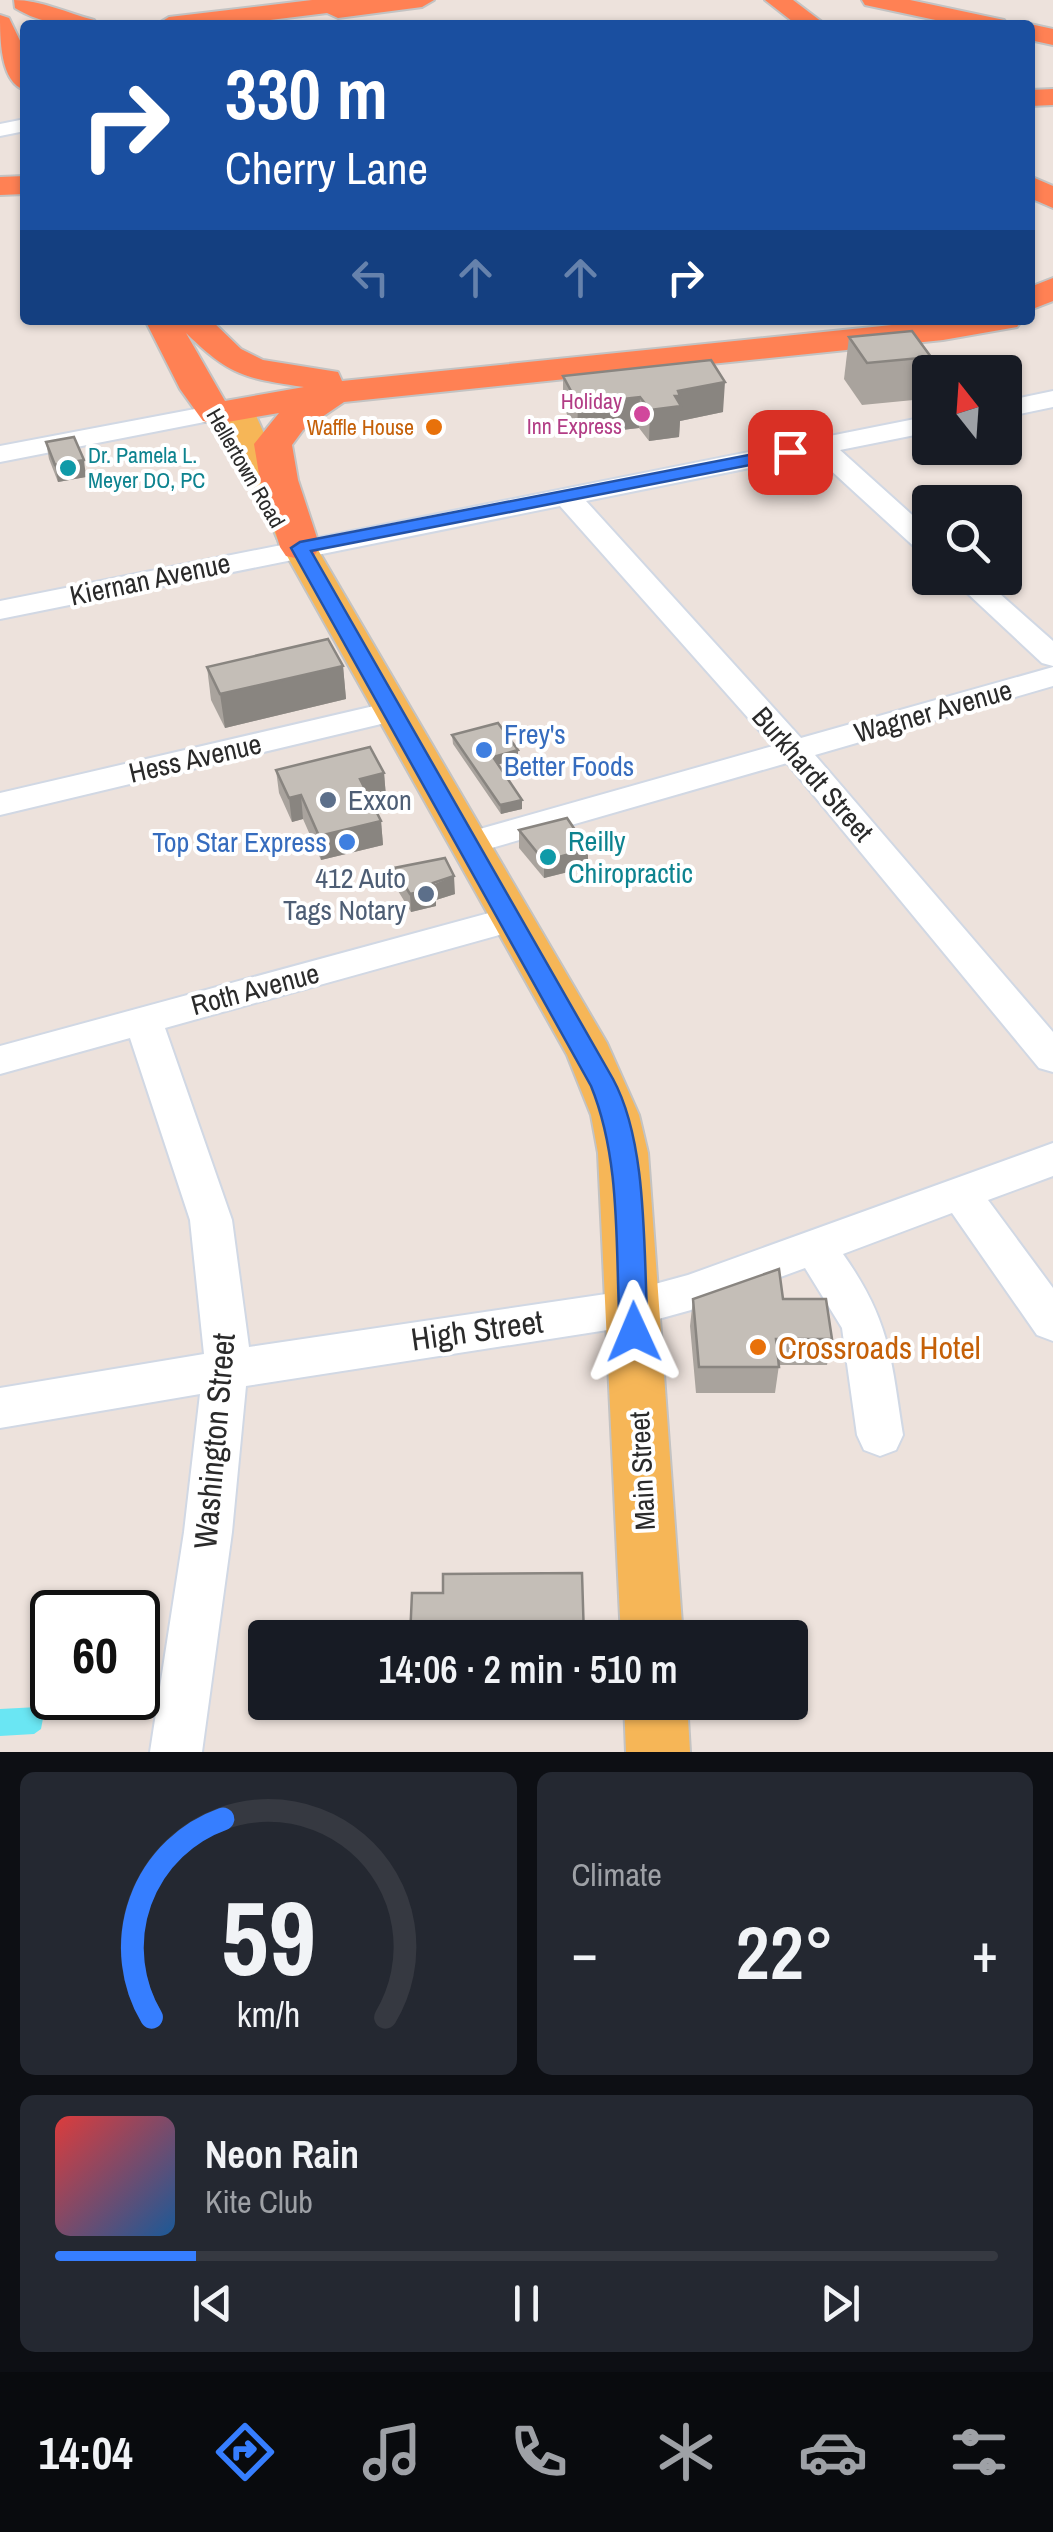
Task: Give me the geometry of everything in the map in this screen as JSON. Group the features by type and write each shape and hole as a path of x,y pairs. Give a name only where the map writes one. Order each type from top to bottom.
{"highway":[{"path":"211,20 372,0"},
{"path":"263,20 422,0"},
{"path":"777,0 806,20"},
{"path":"874,0 971,20"},
{"path":"27,9 62,20"},
{"path":"9,41 20,69"},
{"name":"Hellertown Road","path":"165,325 198,389 225,408"},
{"name":"Hellertown Road","path":"194,325 225,408"},
{"path":"197,325 229,356 254,370 365,384 956,325"},
{"path":"225,408 365,384 900,325"},
{"path":"300,548 273,453 277,436 308,408 365,384"}],"main road":[{"name":"Hellertown Road","path":"225,408 284,534 300,548"},
{"name":"Main Street","path":"300,548 590,1056 616,1115 624,1167 651,1620"},
{"path":"656,1720 658,1752"}],"street":[{"path":"1022,405 1053,399"},
{"path":"0,454 225,408"},
{"name":"Kiernan Avenue","path":"0,610 912,428"},
{"path":"820,446 912,530"},
{"name":"Burkhardt Street","path":"566,496 794,752 1053,1058"},
{"path":"984,595 1053,657"},
{"name":"Wagner Avenue","path":"466,844 1053,676"},
{"name":"Hess Avenue","path":"0,804 391,712"},
{"name":"Roth Avenue","path":"0,1060 511,919"},
{"name":"Washington Street","path":"143,1020 211,1220 222,1298 226,1369 208,1532 176,1752"},
{"name":"High Street","path":"0,1408 226,1369 633,1308 814,1248 1053,1159"},
{"path":"960,1193 1053,1322"},
{"path":"814,1248 847,1294 864,1328 880,1435"}],"water":[{"path":"30,1707 30,1720 43,1720 41,1729 34,1734 0,1736 0,1709"}],"building":[{"path":"912,331 930,355 867,363 849,337"},
{"path":"711,360 725,382 678,391 680,396 675,396 681,406 650,410 640,397 578,404 563,376"},
{"path":"74,437 84,460 55,465 46,442"},
{"path":"328,639 343,666 220,694 207,667"},
{"path":"498,723 518,750 493,757 522,800 500,805 452,735"},
{"path":"370,747 384,773 360,779 381,821 319,836 301,795 289,798 276,770"},
{"path":"567,818 588,849 544,861 519,830"},
{"path":"445,858 454,876 433,883 436,888 410,894 394,868"},
{"path":"779,1269 783,1299 826,1299 832,1339 776,1339 779,1367 699,1367 693,1299"},
{"path":"582,1573 583,1620 411,1620 412,1593 443,1593 443,1574"}],"place":[{"name":"Holiday Inn Express","path":"642,414"},
{"name":"Waffle House","path":"434,427"},
{"name":"Dr. Pamela L. Meyer DO, PC","path":"68,468"},
{"name":"Frey's Better Foods","path":"484,750"},
{"name":"Exxon","path":"328,800"},
{"name":"Top Star Express","path":"347,842"},
{"name":"Reilly Chiropractic","path":"548,857"},
{"name":"412 Auto Tags Notary","path":"426,894"},
{"name":"Crossroads Hotel","path":"758,1347"}],"route":[{"path":"634,1332 623,1153 616,1115 604,1086 300,548 790,452"}]}
